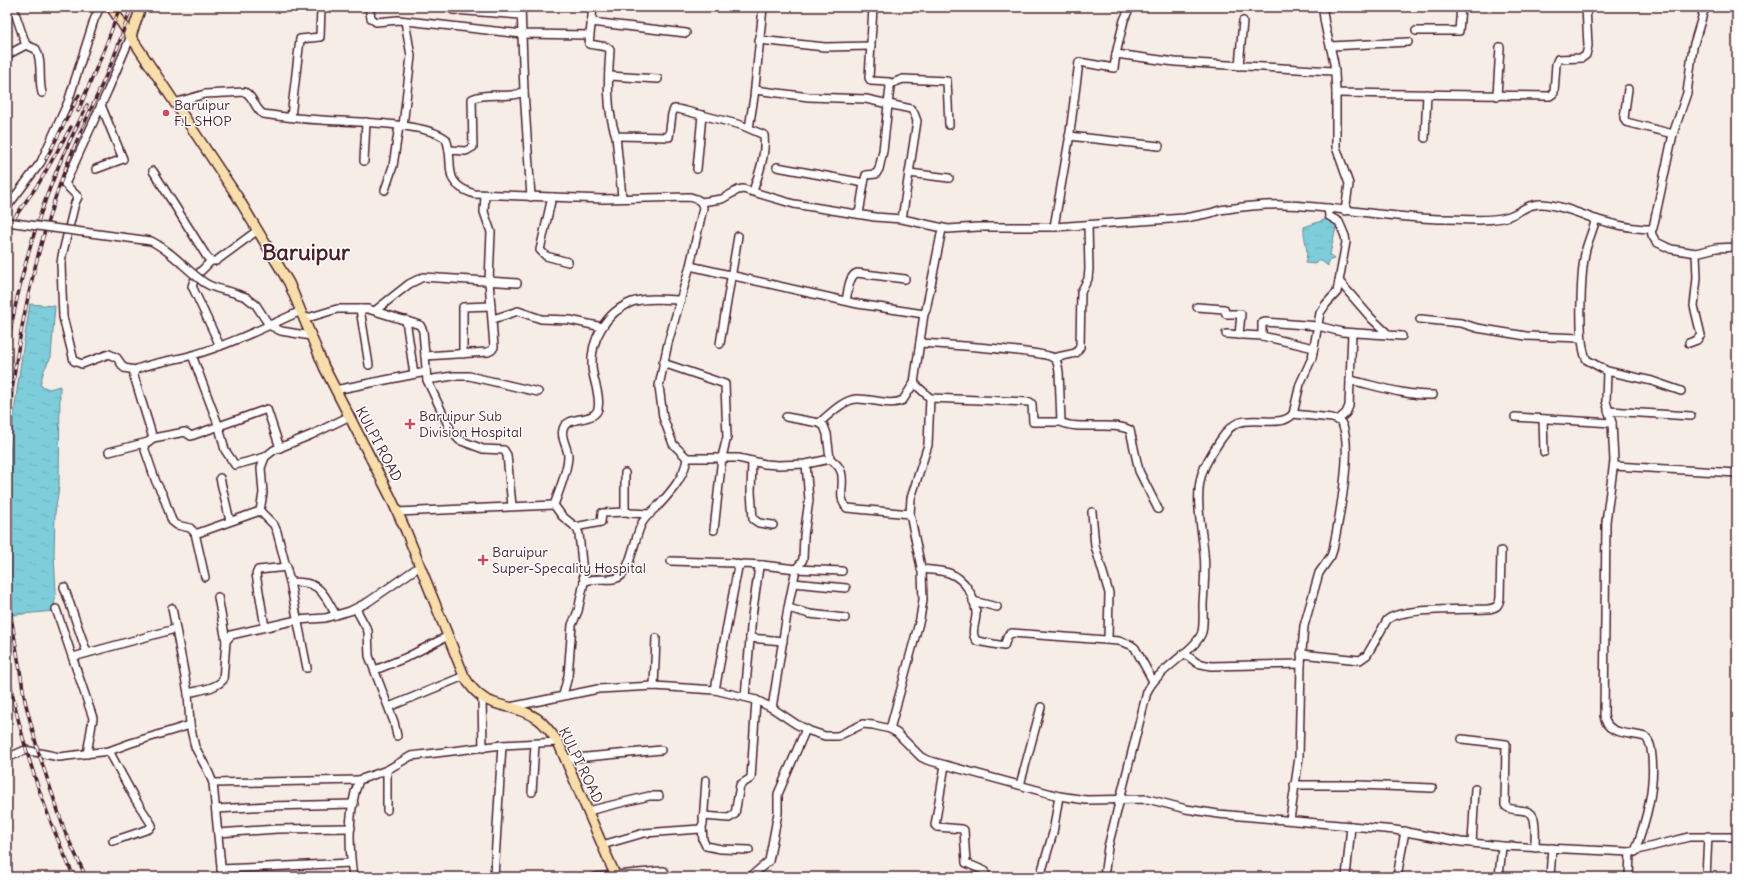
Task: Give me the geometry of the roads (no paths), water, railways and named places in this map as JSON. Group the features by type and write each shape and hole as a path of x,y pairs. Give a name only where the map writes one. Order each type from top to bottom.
{"main road":[{"name":"KULPI ROAD","path":"111,7 258,230 289,283 335,390 397,512 464,676 475,692 482,698 508,708 530,714 538,719 550,731 558,742 615,876"},
{"path":"131,36 141,7"}],"street":[{"path":"13,7 26,45"},
{"path":"7,207 41,162 68,102 94,20 100,7"},
{"path":"291,117 300,39 320,37 321,7"},
{"path":"369,7 373,21 405,21 522,34 590,35"},
{"path":"521,7 524,91 531,197"},
{"path":"593,7 589,44 607,47 610,50 610,115 616,136 622,197"},
{"path":"749,128 755,90 763,7"},
{"path":"872,7 871,81 890,84 903,79 947,81 949,125"},
{"path":"1054,227 1079,62 1114,68 1124,20 1130,7"},
{"path":"1323,7 1323,20 1335,71 1336,147 1349,184 1344,211"},
{"path":"1416,31 1459,31 1461,7"},
{"path":"1336,93 1497,96 1552,95 1558,59 1582,58 1587,53 1586,7"},
{"path":"1705,7 1692,47 1687,93 1673,134 1653,228 1651,229 1653,239 1661,245 1671,249 1696,253 1716,248 1737,248"},
{"path":"453,10 521,15"},
{"path":"385,190 393,166 401,126 411,56 405,21"},
{"path":"1239,66 1243,21"},
{"path":"591,22 686,33"},
{"path":"131,36 65,184 78,197 75,203 62,256 63,317 74,361 82,364 108,354 118,358 124,368 135,370 141,367 192,355 240,340 269,325 302,315 337,309 376,310 420,325 423,331 427,376 451,431 459,440 483,449 504,450 507,455 512,506"},
{"path":"759,40 825,47 871,46"},
{"path":"1330,46 1408,42"},
{"path":"7,55 26,45 32,46 38,53 41,70 40,85 42,93"},
{"path":"1497,96 1500,47"},
{"path":"1116,54 1168,62 1335,71"},
{"path":"609,76 658,79"},
{"path":"859,214 866,175 876,174 879,169 889,104 890,84"},
{"path":"1628,89 1624,118 1626,122 1673,134"},
{"path":"755,90 809,97 866,99 911,109 914,113 916,121 902,219"},
{"path":"449,150 466,151 473,146 472,99 479,96 511,94 524,91"},
{"path":"174,103 205,94 245,92 250,95 259,110 264,114 366,122 436,132 446,139 449,150 450,173 456,185 464,191 485,196 603,199 622,197 698,199 703,208 690,266 663,363 659,386 663,417 673,444 687,458 722,457 766,464 806,464 830,460 838,464 842,470 843,501 847,508 910,514"},
{"path":"1425,138 1427,94"},
{"path":"96,169 123,159 101,105"},
{"path":"616,136 669,137 674,109 749,128 764,135 765,140 761,165 753,191"},
{"path":"697,169 702,115"},
{"path":"364,161 366,122"},
{"path":"1069,136 1159,146"},
{"path":"777,167 864,183"},
{"path":"153,171 207,258 211,261"},
{"path":"909,173 949,178"},
{"path":"701,202 722,199 738,190 753,191 794,204 902,219 942,229 978,227 1054,227 1189,218 1220,210 1283,205 1328,208 1370,214 1441,219 1497,219 1508,217 1530,205 1540,204 1572,210 1596,219 1635,228 1651,229"},
{"path":"425,356 463,354 492,350 495,343 489,281 491,232 484,212 485,196"},
{"path":"552,197 540,250 546,256 568,262"},
{"path":"1293,414 1300,384 1310,362 1314,348 1320,313 1326,304 1336,294 1339,281 1346,239 1339,222 1329,216 1328,208"},
{"path":"1596,219 1586,249 1583,267 1582,350 1587,360 1607,371 1647,380 1681,391"},
{"path":"7,222 151,241 163,247 206,284 217,289 246,297 256,305 269,325 281,331 311,336"},
{"path":"1053,358 1076,353 1080,347 1081,292 1088,279 1089,269 1088,225"},
{"path":"819,423 848,401 856,399 900,402 903,400 914,383 924,314 942,229"},
{"path":"220,346 192,286 196,276 211,261 216,261 258,230"},
{"path":"720,344 738,236"},
{"path":"1689,343 1697,340 1701,336 1694,306 1697,278 1696,253"},
{"path":"690,266 846,301 924,314"},
{"path":"846,301 851,279 853,274 857,272 905,279"},
{"path":"376,310 409,284 423,277 517,283"},
{"path":"1339,281 1371,318 1389,335"},
{"path":"554,505 567,459 567,449 562,435 563,429 566,424 593,415 597,411 598,404 592,367 592,348 602,327 618,309 634,302 681,300"},
{"path":"463,354 463,307 492,306"},
{"path":"1197,307 1224,309 1226,314 1241,314 1239,335"},
{"path":"360,309 369,365"},
{"path":"493,319 518,311 541,319 570,320 602,327"},
{"path":"1420,319 1462,323 1477,328 1526,336 1581,338"},
{"path":"406,320 414,374"},
{"path":"1262,336 1263,322 1318,326 1330,331 1402,336"},
{"path":"1338,420 1346,413 1349,406 1352,333"},
{"path":"1226,334 1262,336 1314,348"},
{"path":"920,342 1024,352 1045,355 1053,358 1058,364 1061,422"},
{"path":"192,355 219,427 225,450 234,466 265,457 280,448 348,417"},
{"path":"663,363 725,384 727,436 722,457 714,530"},
{"path":"135,370 134,376 153,438"},
{"path":"1607,371 1606,395 1608,411 1612,423 1614,466 1606,522 1604,715 1605,723 1611,729 1620,733 1645,737 1651,746 1653,777 1651,798 1646,819 1632,852 1629,877"},
{"path":"335,390 414,374 427,376 469,376 538,392"},
{"path":"1350,380 1418,395 1434,395"},
{"path":"914,383 930,398 1030,402 1032,404 1033,422 1061,422 1130,430 1139,471 1158,509"},
{"path":"890,729 920,619 924,590 910,514 910,498 928,444 930,398"},
{"path":"109,452 143,444 153,438 185,432 191,436 219,427 267,408 280,448"},
{"path":"1608,411 1691,416"},
{"path":"1104,877 1108,846 1147,692 1153,680 1200,637 1202,630 1205,567 1199,512 1199,491 1202,472 1224,436 1236,423 1245,421 1283,420 1293,414 1338,420 1342,425 1346,444 1341,504 1333,550 1319,573 1305,618 1301,664 1299,757 1290,820"},
{"path":"786,417 819,423 825,428 830,460"},
{"path":"1515,417 1612,423"},
{"path":"1543,419 1544,452"},
{"path":"143,444 156,482 163,495 172,521 177,525 190,528 195,533 205,577"},
{"path":"260,511 264,493 261,468 265,457"},
{"path":"584,582 588,579 614,579 622,575 626,568 636,536 643,522 676,485 686,465 687,458"},
{"path":"752,461 751,492 753,519 758,523 773,526"},
{"path":"772,708 793,582 796,569 803,559 809,490 806,464"},
{"path":"1614,466 1737,473"},
{"path":"625,473 625,508 627,512"},
{"path":"220,478 230,521"},
{"path":"397,512 554,505"},
{"path":"554,505 562,516 575,527 579,534 584,582 578,611 572,625 568,676 563,695"},
{"path":"195,533 260,511"},
{"path":"260,511 274,525 287,567 307,668"},
{"path":"575,527 601,522 602,513 627,512 650,514"},
{"path":"1092,512 1095,546 1109,593 1108,639"},
{"path":"1302,654 1360,660 1367,655 1387,620 1391,616 1418,612 1488,609 1496,607 1499,604 1500,598 1501,550"},
{"path":"671,561 734,563 740,565 762,565 796,569 842,571"},
{"path":"716,690 736,572 740,565"},
{"path":"745,697 758,572 762,565"},
{"path":"226,641 235,633 297,620 325,618 356,609 420,566"},
{"path":"265,627 256,574 258,570 262,569 287,567"},
{"path":"921,569 949,573 966,584 976,612 974,636 977,641 1004,646 1008,635 1012,633 1108,639 1126,642 1135,648 1153,680"},
{"path":"290,582 311,583 316,586 322,592 336,615"},
{"path":"793,582 846,588"},
{"path":"64,587 88,653"},
{"path":"188,693 220,684 223,680 226,641 218,597"},
{"path":"973,601 997,607"},
{"path":"172,608 188,693 190,725 195,747 213,783 222,873 351,863"},
{"path":"788,608 810,614 845,618"},
{"path":"56,609 93,718 87,754"},
{"path":"356,609 368,632 369,656 389,707 397,736"},
{"path":"73,657 175,630"},
{"path":"375,670 405,658 448,636"},
{"path":"654,686 656,638"},
{"path":"750,638 783,641"},
{"path":"1184,653 1196,663 1211,666 1301,664"},
{"path":"389,707 464,676"},
{"path":"508,708 563,695 598,689 654,686 716,690 756,700 806,729 832,736 838,736 863,724 890,729 897,733 921,757 1059,796 1086,800 1148,800 1206,812 1249,818 1290,820 1405,831 1445,840 1535,848 1632,852 1680,838 1708,836 1737,837"},
{"path":"482,698 483,748"},
{"path":"703,816 729,818 735,814 740,785 751,778 756,700"},
{"path":"1020,785 1041,707"},
{"path":"7,758 25,750 38,751 59,757 109,751 179,727 190,725"},
{"path":"750,877 769,861 778,813 779,790 806,729"},
{"path":"1462,739 1506,744 1505,805 1509,808 1524,810 1533,814 1535,822 1535,848"},
{"path":"213,783 359,780 387,770 411,756 502,745 558,742"},
{"path":"532,792 535,744"},
{"path":"494,877 502,745"},
{"path":"565,759 661,750"},
{"path":"109,751 135,799 152,825 149,829 113,841"},
{"path":"945,765 935,825 937,827 964,830 966,863 985,871 985,877"},
{"path":"387,770 387,810"},
{"path":"353,877 351,863 351,828 359,780"},
{"path":"706,780 702,840 706,846 721,849 749,850"},
{"path":"1294,785 1359,785 1432,788"},
{"path":"1472,843 1475,790"},
{"path":"588,811 649,796 659,796"},
{"path":"1040,877 1053,833 1059,796"},
{"path":"216,808 354,804"},
{"path":"1346,877 1351,826"},
{"path":"602,844 653,832 697,830 702,827"},
{"path":"218,833 278,829 351,828"},
{"path":"1397,877 1405,831"},
{"path":"1706,877 1708,836"},
{"path":"1499,877 1502,846"},
{"path":"1550,877 1552,848"},
{"path":"595,877 660,870 664,871 667,877"}],"water":[{"path":"1327,219 1337,223 1330,254 1334,259 1328,261 1328,266 1319,259 1316,264 1305,263 1307,250 1304,227"},
{"path":"30,304 55,306 51,357 44,370 40,385 49,389 60,386 59,487 55,513 54,554 56,594 53,611 13,615 8,544 10,452 20,367"}],"railway":[{"path":"78,111 105,48 120,7"},
{"path":"7,441 14,374 26,307 33,274 51,210 67,163 114,57 131,7"},
{"path":"46,159 79,95"},
{"path":"7,349 15,305 32,239 59,166 87,105"},
{"path":"7,228 39,183 71,127"},
{"path":"7,592 25,701 38,751 65,832 86,877"},
{"path":"7,665 18,720 33,773 52,826 74,877"}],"place":[{"name":"Baruipur F.L SHOP","path":"166,113"},
{"name":"Baruipur Sub Division Hospital","path":"410,424"},
{"name":"Baruipur Super-Specality Hospital","path":"483,560"}],"district":[{"name":"Baruipur","path":"306,252"}]}
